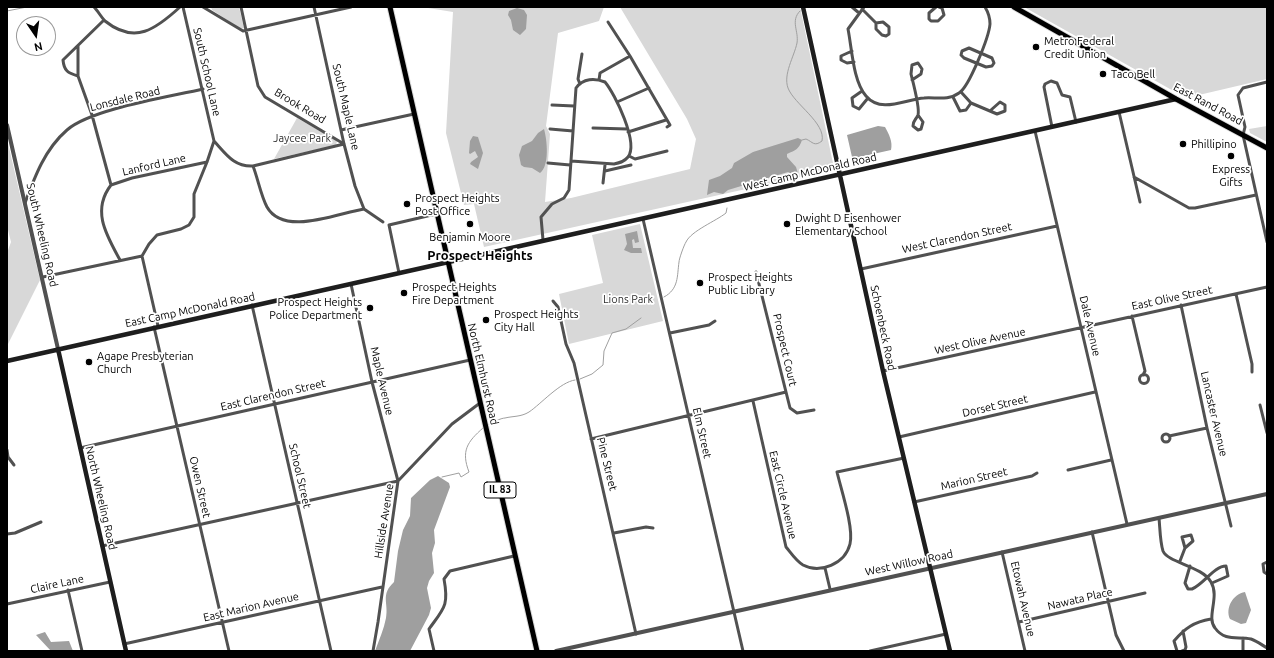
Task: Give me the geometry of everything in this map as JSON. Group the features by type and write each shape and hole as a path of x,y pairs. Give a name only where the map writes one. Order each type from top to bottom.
{"main road":[{"name":"North Elmhurst Road","path":"390,7 514,556 537,651"},
{"name":"Schoenbeck Road","path":"803,7 883,371 950,651"},
{"name":"East Rand Road","path":"1014,7 1176,99 1267,148"},
{"name":"West Camp McDonald Road","path":"448,262 1176,99"},
{"name":"East Camp McDonald Road","path":"7,361 156,326 448,262"},
{"name":"North Wheeling Road","path":"58,349 126,651"}],"street":[{"path":"94,7 99,11 104,20 121,31 134,34 150,30 162,23 181,7"},
{"path":"99,11 103,7"},
{"name":"South School Lane","path":"181,7 203,89 214,141"},
{"path":"203,7 240,30 246,31 351,7"},
{"name":"Brook Road","path":"241,7 258,86 266,97 344,144"},
{"name":"South Maple Lane","path":"314,7 344,144 355,186 364,209"},
{"path":"852,7 859,13"},
{"path":"940,7 944,15 938,21 931,21 929,19 929,13 940,7"},
{"path":"876,22 883,22 889,27 889,34 886,36 882,35 876,30 876,22 863,8 848,29 858,82 862,91 868,98 879,104 893,105 916,100 953,97 961,92 981,54 990,24 985,7"},
{"path":"78,76 68,73 63,68 63,60 68,52 78,46 104,20"},
{"path":"608,22 630,56 670,125 667,126"},
{"path":"78,46 78,76 92,115 110,185"},
{"path":"969,48 992,58 994,63 989,67 976,63 964,58 962,52 969,48"},
{"path":"852,50 840,56 841,60 846,63 854,62"},
{"path":"580,84 578,79 582,54"},
{"path":"599,80 600,73 630,56"},
{"path":"912,80 921,74 922,69 918,63 912,66 911,69 912,80 918,115 924,122 922,129 918,130 914,129 913,122 918,115"},
{"path":"543,240 541,217 552,204 564,198 568,194 571,163 576,88 580,84 589,80 599,80 605,82 617,102 628,130 631,147 629,156 620,162 606,164 571,163 548,163"},
{"path":"1052,127 1044,87 1045,84 1051,81 1057,83 1062,95 1070,97 1076,122"},
{"path":"1267,82 1243,88 1238,96 1245,127 1243,135 1267,242"},
{"path":"617,102 649,88"},
{"name":"Lonsdale Road","path":"25,203 36,174 50,147 67,129 92,115 203,89"},
{"path":"862,91 852,98 853,106 859,109 868,98"},
{"path":"961,92 971,103 991,110 996,114 1006,111 1005,105 1000,102 991,110"},
{"path":"953,97 960,111 966,110 971,103"},
{"path":"552,105 574,106"},
{"path":"1119,112 1140,202"},
{"path":"341,130 414,114"},
{"path":"593,128 628,130 666,120"},
{"name":"South Wheeling Road","path":"7,125 43,277 58,349"},
{"path":"550,130 573,131"},
{"name":"Dale Avenue","path":"1035,131 1127,524"},
{"path":"43,277 142,256 148,244 158,234 181,229 189,225 194,217 194,194 214,141 230,159 243,167 253,166 344,144"},
{"path":"629,156 635,159 667,151"},
{"name":"Lanford Lane","path":"120,260 103,229 100,212 102,201 110,185 132,178 207,162"},
{"path":"603,183 606,164"},
{"path":"605,171 631,165"},
{"path":"253,166 267,207 276,217 286,222 300,223 364,209 383,222"},
{"path":"1134,177 1189,208 1256,195"},
{"path":"400,272 388,226 436,214"},
{"name":"Elm Street","path":"643,218 743,651"},
{"name":"West Clarendon Street","path":"861,269 1057,226"},
{"name":"Owen Street","path":"142,256 177,426 229,651"},
{"name":"Prospect Court","path":"756,272 790,408 797,413 814,410"},
{"name":"Maple Avenue","path":"351,284 372,382 398,481"},
{"name":"East Olive Street","path":"1082,328 1267,287"},
{"path":"1236,294 1252,364 1252,372"},
{"name":"Pine Street","path":"553,301 558,307 566,344 574,363 636,634"},
{"name":"Lancaster Avenue","path":"1181,305 1207,428 1231,526"},
{"name":"School Street","path":"252,306 331,651"},
{"path":"1132,316 1145,371 1143,374"},
{"path":"670,333 709,325 715,320"},
{"name":"West Olive Avenue","path":"883,371 1082,328"},
{"name":"East Clarendon Street","path":"80,448 470,360"},
{"path":"591,439 786,392"},
{"name":"Dorset Street","path":"899,437 1095,392"},
{"name":"East Circle Avenue","path":"753,401 786,547 802,564 813,568 825,568"},
{"name":"Hillside Avenue","path":"373,651 398,481 452,424 480,403"},
{"path":"1260,405 1267,433"},
{"path":"1169,436 1207,428"},
{"path":"7,450 8,456 14,465"},
{"path":"830,589 825,568 835,564 846,553 850,544 851,531 837,472 904,458"},
{"path":"1068,470 1111,460"},
{"name":"Marion Street","path":"914,502 1032,476 1037,473"},
{"path":"102,546 398,481"},
{"name":"West Willow Road","path":"556,651 830,589 1267,494"},
{"path":"1159,518 1164,552 1170,558 1190,566 1212,582 1215,601 1211,619 1214,628 1231,639 1252,639 1267,648"},
{"path":"7,534 15,533 41,522"},
{"path":"614,533 646,527 653,528"},
{"path":"1092,532 1116,635 1124,651"},
{"path":"1180,561 1185,548 1193,541 1191,535 1182,537 1185,548"},
{"name":"Etowah Avenue","path":"1002,552 1026,651"},
{"path":"434,651 429,629 444,608 447,598 444,579 450,571 514,556"},
{"path":"1267,562 1264,562 1263,564 1264,572 1267,574"},
{"path":"1190,566 1186,583 1188,589 1195,588 1220,567 1227,568 1228,576 1212,582"},
{"name":"Claire Lane","path":"7,604 110,582"},
{"name":"East Marion Avenue","path":"124,644 382,587"},
{"path":"68,590 82,651"},
{"name":"Nawata Place","path":"1019,622 1145,593"},
{"path":"1177,651 1174,641 1183,631 1198,622 1211,619"},
{"path":"1182,651 1186,647 1183,631"},
{"path":"870,651 946,634"},
{"path":"1243,638 1243,651"}],"green space":[{"path":"211,7 239,7 244,28 241,29 212,10"},
{"path":"422,7 604,7 599,21 558,33 546,126 550,134 545,202 571,198 690,169 696,139 687,119 620,7 800,7 834,168 832,170 484,247 474,204 464,205 446,133 453,12"},
{"path":"1024,7 1267,7 1267,79 1186,98"},
{"name":"Jaycee Park","path":"297,118 337,141 336,145 274,159"},
{"path":"1267,126 1267,142 1250,133 1249,129"},
{"path":"7,139 40,280 7,346 7,253 11,242 7,226"},
{"name":"Lions Park","path":"640,224 663,321 569,344 559,294 603,283 592,235"}],"shaded area":[{"path":"517,8 524,10 527,15 526,29 520,35 513,30 511,20 508,15 509,11"},
{"path":"878,126 885,127 891,141 891,150 855,158 852,157 847,135"},
{"path":"544,129 547,152 545,165 540,173 532,168 521,165 519,155 522,146 532,141 538,133"},
{"path":"473,136 478,137 483,153 478,169 470,164 478,157 475,151 470,154 469,153 470,141"},
{"path":"798,138 802,140 800,145 795,150 787,154 787,157 796,167 799,177 788,172 728,190 723,194 714,192 707,195 709,180 720,176 732,168 734,163 753,152"},
{"path":"637,231 639,242 635,243 634,239 632,240 633,248 641,248 642,253 631,253 624,250 627,244 625,234"},
{"path":"438,476 449,483 450,487 434,530 435,543 432,553 434,573 427,588 431,608 429,615 410,651 375,651 383,630 387,613 387,591 394,582 398,551 403,530 410,516 411,498 430,480"},
{"path":"1245,592 1251,610 1246,623 1241,624 1230,619 1229,606 1237,596"},
{"path":"45,632 51,642 69,641 73,651 51,651 36,635"}],"waterway":[{"path":"7,11 27,7"},
{"path":"800,11 795,22 797,43 788,71 787,83 791,94 815,121 822,134 822,141 817,144 806,139 802,140"},
{"path":"664,297 669,294 675,286 680,258 686,242 698,230 726,213 727,208"},
{"path":"580,379 592,374 603,365 604,351 612,333 626,329 641,318"},
{"path":"488,425 501,419 526,414 557,389 575,380"},
{"path":"442,477 459,473 461,477 469,472 466,458 467,447 473,438 483,428"}],"place":[{"name":"Metro Federal Credit Union","path":"1036,47"},
{"name":"Taco Bell","path":"1103,74"},
{"name":"Phillipino","path":"1183,144"},
{"name":"Express Gifts","path":"1231,156"},
{"name":"Prospect Heights Post Office","path":"407,204"},
{"name":"Benjamin Moore","path":"470,224"},
{"name":"Dwight D Eisenhower Elementary School","path":"787,224"},
{"name":"Prospect Heights Public Library","path":"700,283"},
{"name":"Prospect Heights Fire Department","path":"404,293"},
{"name":"Prospect Heights Police Department","path":"370,308"},
{"name":"Prospect Heights City Hall","path":"486,320"},
{"name":"Agape Presbyterian Church","path":"89,362"}],"district":[{"name":"Prospect Heights","path":"480,256"}]}
